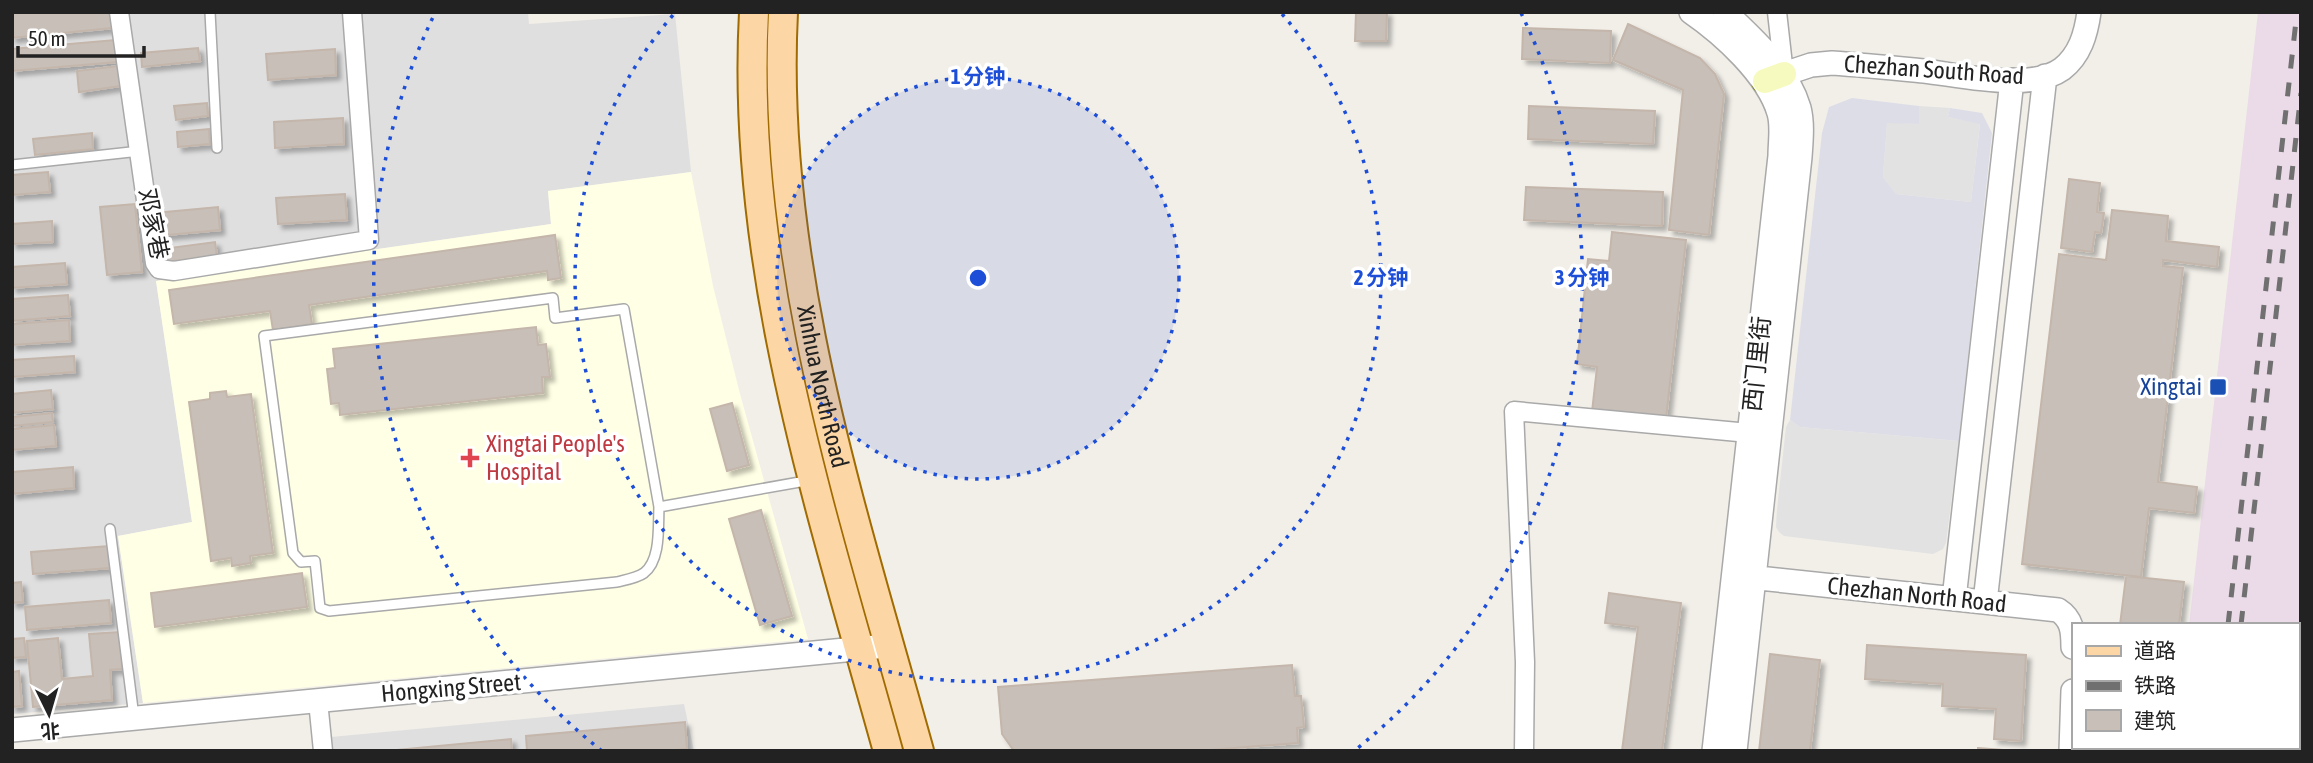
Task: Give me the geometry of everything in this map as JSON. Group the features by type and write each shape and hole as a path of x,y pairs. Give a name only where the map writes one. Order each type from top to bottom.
{"main road":[{"name":"Xinhua North Road","path":"754,12 752,100 760,219 787,374 888,751"},
{"name":"Xinhua North Road","path":"783,12 783,133 794,247 824,405 919,751"}],"street":[{"name":"邓家巷","path":"119,12 155,263 163,271 369,240 352,12"},
{"name":"西门里街","path":"1691,12 1774,77 1779,114 1780,156 1749,433 1744,576 1714,751"},
{"path":"1725,12 1757,43 1774,77 1799,109 1800,157 1744,576 1735,751"},
{"path":"1774,77 1777,12"},
{"name":"Chezhan South Road","path":"1774,77 1811,65 1832,63 2012,80 2045,76 2063,68 2077,54 2086,33 2089,12"},
{"path":"1985,602 2045,76"},
{"path":"1954,599 2012,80"},
{"path":"1524,751 1525,651 1514,411 1749,433"},
{"name":"Chezhan North Road","path":"1744,576 2058,610 2067,616 2072,627"},
{"name":"Hongxing Street","path":"12,730 890,646"},
{"path":"318,701 323,751"},
{"path":"2071,751 2072,721"}],"lane":[{"path":"210,12 217,148"},
{"path":"12,165 140,151"},
{"path":"553,298 555,318 624,309 659,507 655,554 651,565 632,578 617,582 342,610 329,611 320,608 315,561 301,562 293,553 264,336 553,298"},
{"path":"659,507 813,479"},
{"path":"110,529 134,719"}],"shaded area":[{"path":"12,12 528,12 529,24 675,14 691,172 548,191 551,224 156,281 192,522 118,536 143,703 12,714"},
{"path":"2258,12 2301,12 2301,751 2175,751 2299,749 2299,623 2189,623"},
{"path":"1852,98 1919,106 1919,124 1887,123 1883,177 1896,194 1971,202 1980,124 1948,117 1950,108 1982,113 1992,133 1959,441 1800,427 1790,420 1822,133 1829,107"},
{"path":"1919,106 1950,108 1948,117 1980,123 1971,202 1896,194 1883,177 1887,122 1919,124"},
{"name":"Xingtai People's Hospital","path":"691,172 713,286 740,394 808,639 143,703 118,536 192,522 156,281 551,224 548,191"},
{"path":"1790,420 1800,427 1959,441 1943,549 1933,554 1784,536 1779,532 1776,527 1777,509 1786,427"},
{"path":"684,704 694,751 332,751 331,737"}],"building":[{"path":"12,12 111,12 113,28 12,38"},
{"path":"1356,12 1387,12 1386,41 1355,41"},
{"path":"1628,24 1700,58 1715,74 1724,94 1709,235 1669,230 1683,90 1613,60"},
{"path":"1523,28 1611,31 1610,63 1522,59"},
{"path":"115,40 118,62 12,71 12,49"},
{"path":"198,48 200,61 142,67 141,53"},
{"path":"335,49 336,75 268,80 266,54"},
{"path":"118,66 121,86 79,92 77,71"},
{"path":"207,103 208,116 176,120 174,106"},
{"path":"1529,106 1655,111 1653,144 1528,139"},
{"path":"343,118 344,144 275,148 274,122"},
{"path":"209,129 210,144 178,147 177,132"},
{"path":"92,133 93,149 35,155 33,139"},
{"path":"48,172 50,192 12,195 12,175"},
{"path":"2069,179 2100,183 2097,212 2104,213 2101,233 2095,232 2092,252 2061,248"},
{"path":"1526,187 1663,192 1662,226 1524,220"},
{"path":"345,194 347,220 278,224 276,198"},
{"path":"135,204 142,272 107,275 100,207"},
{"path":"218,207 220,230 157,236 155,213"},
{"name":"Xingtai","path":"2112,210 2168,216 2166,241 2219,247 2217,267 2163,260 2163,266 2183,268 2158,482 2197,487 2194,513 2149,508 2141,577 2022,564 2059,254 2106,260"},
{"path":"52,221 53,242 12,244 12,224"},
{"path":"1612,232 1686,240 1666,419 1592,412 1597,367 1577,364 1588,259 1609,261"},
{"path":"555,235 561,278 548,280 547,271 309,305 312,324 273,330 270,311 174,324 169,290"},
{"path":"215,242 217,256 164,262 162,249"},
{"path":"65,263 67,284 12,288 12,267"},
{"path":"68,295 70,316 12,321 12,299"},
{"path":"69,320 70,341 12,345 12,324"},
{"path":"536,327 538,345 546,344 550,377 542,377 543,393 340,415 339,403 331,404 327,369 335,368 333,349"},
{"path":"74,356 75,372 12,377 12,360"},
{"path":"51,390 53,409 12,413 12,394"},
{"path":"226,391 227,397 251,394 273,553 250,556 251,563 232,566 231,558 211,561 189,402 210,399 210,393"},
{"path":"732,403 749,465 727,471 710,409"},
{"path":"52,413 53,422 12,426 12,417"},
{"path":"54,425 56,446 12,450 12,429"},
{"path":"73,467 74,488 12,494 12,472"},
{"path":"761,510 792,616 760,625 729,519"},
{"path":"109,546 110,568 33,574 31,552"},
{"path":"302,573 307,607 155,627 151,593"},
{"path":"2126,576 2184,582 2179,623 2120,623"},
{"path":"21,582 23,602 12,603 12,583"},
{"path":"1609,593 1681,603 1662,751 1622,751 1638,627 1605,623"},
{"path":"109,600 111,623 27,630 25,607"},
{"path":"120,632 123,669 110,670 112,700 33,707 27,641 58,638 62,679 93,676 89,634"},
{"path":"24,638 26,657 12,658 12,639"},
{"path":"1867,645 2026,655 2021,741 1994,739 1996,709 1942,706 1943,684 1865,679"},
{"path":"1770,654 1820,660 1810,751 1759,751"},
{"path":"1292,665 1295,696 1301,696 1304,727 1297,728 1298,743 1197,751 1014,751 1002,734 998,687"},
{"path":"19,671 22,706 12,707 12,672"},
{"path":"685,722 687,749 527,751 526,736"},
{"path":"511,739 512,751 386,751"},
{"path":"1978,748 2017,751 1978,751"}],"railway":[{"path":"2228,623 2297,12"},
{"path":"2241,623 2301,93"}],"place":[{"name":"Xingtai","path":"2218,387"},
{"name":"Xingtai People's Hospital","path":"470,458"}]}
